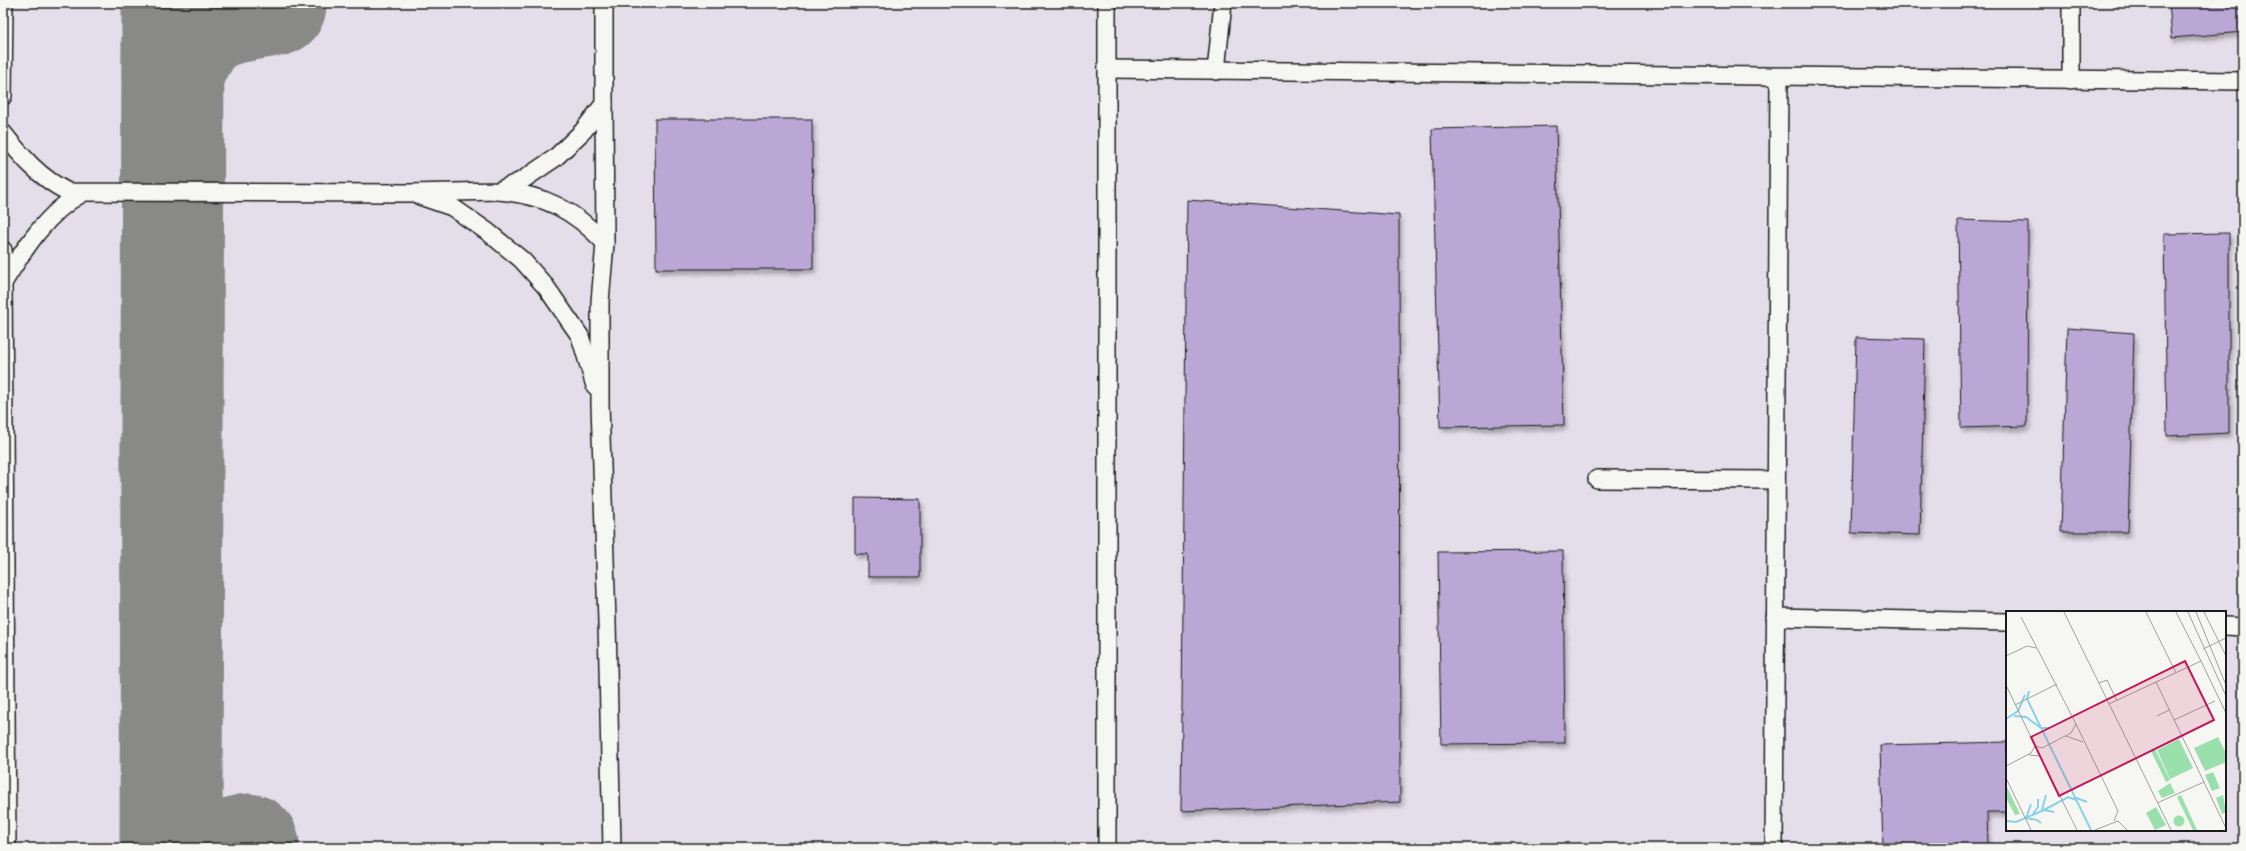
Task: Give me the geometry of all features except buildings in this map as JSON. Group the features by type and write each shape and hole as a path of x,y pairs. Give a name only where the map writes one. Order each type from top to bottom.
{"lane":[{"path":"3,96 4,3"},
{"path":"604,3 605,244 600,302 600,404 608,622 612,848"},
{"path":"1107,3 1107,848"},
{"path":"1216,71 1222,3"},
{"path":"2071,3 2071,80"},
{"path":"1107,69 1779,78 2243,81"},
{"path":"1774,848 1779,78"},
{"path":"498,191 521,181 555,158 583,131 604,104"},
{"path":"3,133 18,153 54,185 68,192 81,194 410,193 498,191 529,195 557,204 578,217 605,244"},
{"path":"410,193 452,207 488,232 522,260 546,287 580,336 600,404"},
{"path":"3,283 36,235 53,216 71,200 81,194"},
{"path":"3,250 8,848"},
{"path":"1597,479 1776,480"},
{"path":"1775,617 2006,622"},
{"path":"2226,626 2243,627"}],"shaded area":[{"path":"3,3 2243,3 2243,848 3,848"}],"taxiway":[{"path":"171,848 173,3"},
{"path":"173,73 182,53 200,27 223,15 237,11 275,5"},
{"path":"237,848 248,845"}]}
